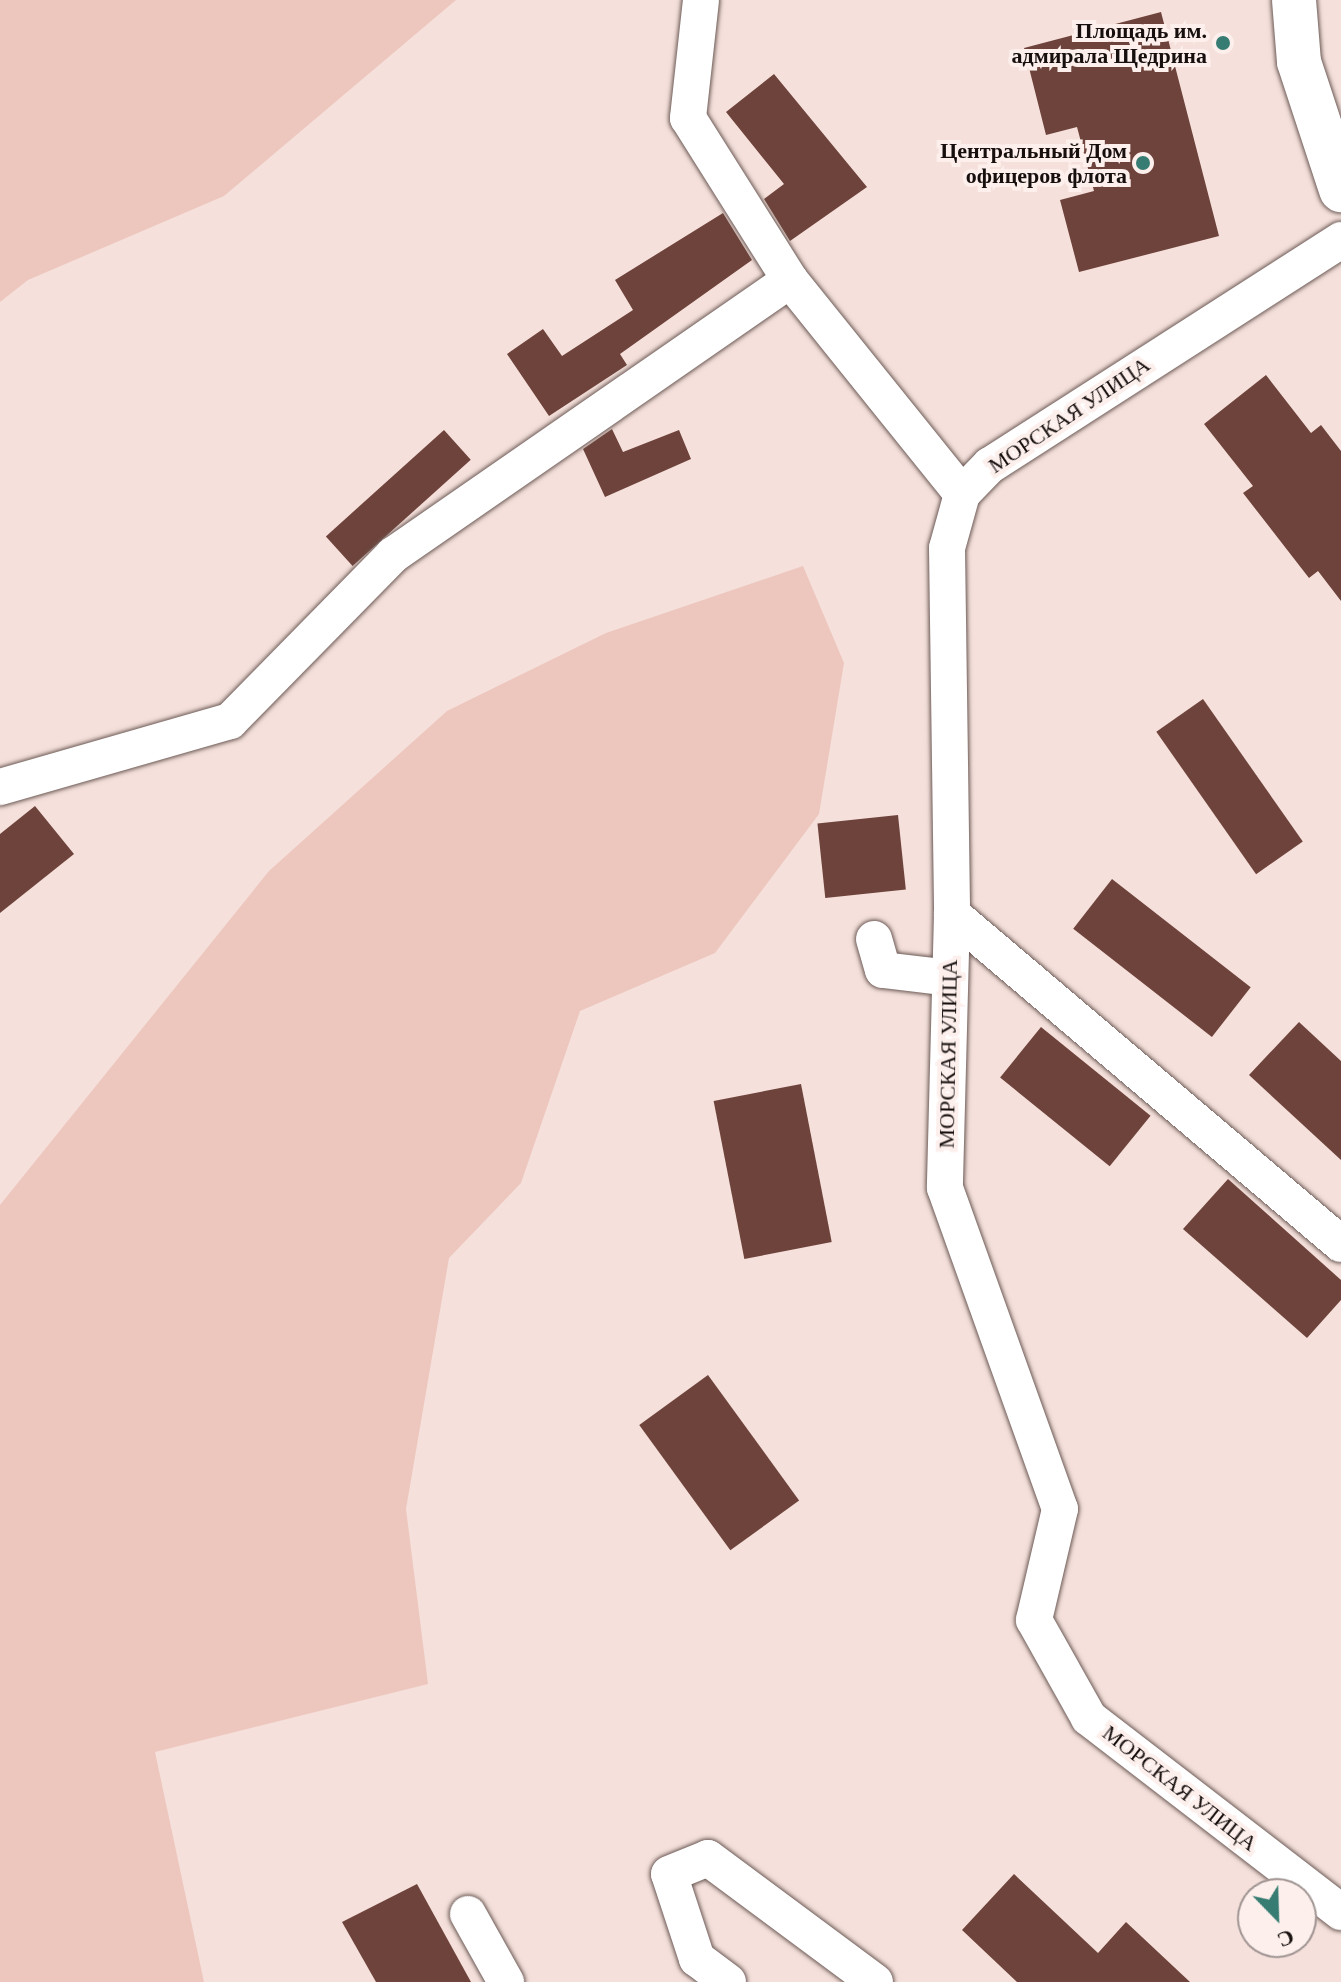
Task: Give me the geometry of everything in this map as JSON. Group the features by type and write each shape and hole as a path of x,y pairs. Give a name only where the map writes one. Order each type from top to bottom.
{"main road":[{"path":"1294,0 1299,62 1341,190"}],"street":[{"path":"701,0 688,118 790,280 962,494"},
{"name":"МОРСКАЯ УЛИЦА","path":"1341,240 990,465 962,494 947,548 952,914 945,1188 1060,1509 1034,1620 1089,1718 1341,1912"},
{"path":"0,787 230,721 393,555 790,280"},
{"path":"952,914 1341,1244"},
{"path":"874,939 883,970 950,978"},
{"path":"728,1982 697,1959 669,1874 708,1858 875,1982"},
{"path":"468,1914 506,1982"}],"shaded area":[{"path":"0,0 456,0 224,196 28,280 0,302"},
{"path":"803,566 844,663 819,814 715,953 580,1011 521,1183 449,1258 406,1509 428,1684 155,1752 204,1982 0,1982 0,1205 269,871 447,711 606,633"}],"building":[{"name":"Центральный Дом офицеров флота","path":"1161,12 1219,236 1079,272 1060,200 1094,191 1077,127 1046,135 1024,48"},
{"path":"774,74 867,187 790,241 764,199 784,184 726,112"},
{"path":"723,213 752,260 620,354 627,365 549,416 507,354 543,329 562,356 633,310 615,280"},
{"path":"1266,375 1311,433 1321,425 1341,451 1341,601 1318,571 1309,578 1243,493 1253,486 1204,424"},
{"path":"612,429 623,452 679,430 691,459 605,497 583,449"},
{"path":"444,430 471,460 353,566 326,536"},
{"path":"1203,699 1303,842 1256,874 1156,732"},
{"path":"35,806 74,854 0,913 0,834"},
{"path":"898,815 906,890 825,898 817,823"},
{"path":"1112,879 1251,987 1212,1037 1073,929"},
{"path":"1299,1022 1341,1061 1341,1160 1249,1075"},
{"path":"1041,1027 1151,1116 1110,1166 1000,1078"},
{"path":"801,1084 832,1242 744,1259 714,1101"},
{"path":"1228,1179 1341,1280 1341,1300 1307,1338 1183,1229"},
{"path":"708,1375 799,1500 730,1550 639,1425"},
{"path":"1014,1874 1098,1953 1126,1922 1190,1982 1017,1982 962,1930"},
{"path":"417,1884 471,1982 376,1982 342,1922"}],"place":[{"name":"Площадь им. адмирала Щедрина","path":"1223,43"},
{"name":"Центральный Дом офицеров флота","path":"1143,163"}]}
